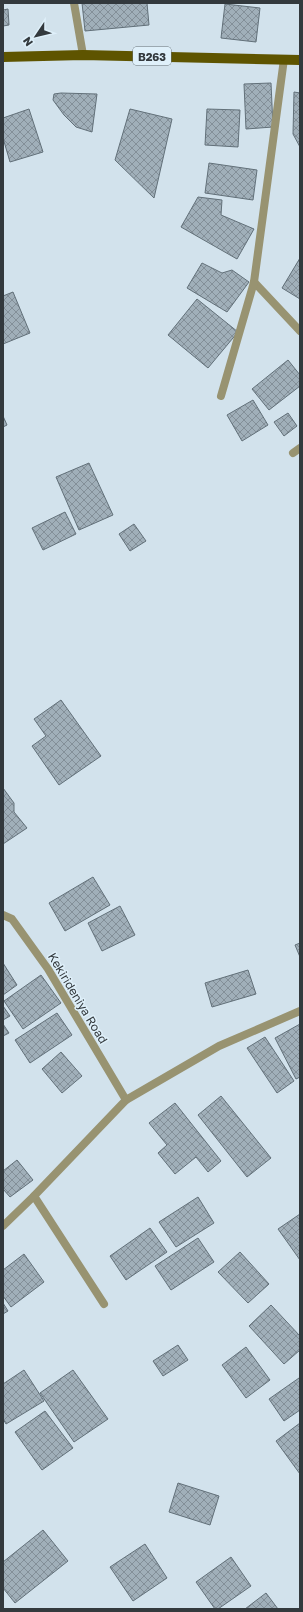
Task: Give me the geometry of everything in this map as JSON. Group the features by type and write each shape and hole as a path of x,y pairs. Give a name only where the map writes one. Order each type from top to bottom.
{"main road":[{"name":"B263","path":"3,56 83,55 300,60"}],"street":[{"path":"74,3 83,55"},
{"path":"221,396 254,282 284,59"},
{"path":"254,282 300,331"},
{"path":"292,453 300,448"},
{"name":"Kekirideniya Road","path":"3,915 12,919 48,969 126,1100"},
{"path":"3,1226 34,1196 126,1100 219,1046 300,1011"},
{"path":"34,1196 104,1304"}],"building":[{"path":"82,3 147,3 149,25 85,31"},
{"path":"225,4 260,8 256,42 221,38"},
{"path":"8,9 9,25 3,26 3,10"},
{"path":"271,83 273,127 246,129 244,84"},
{"path":"294,92 300,93 300,147 293,134"},
{"path":"54,94 97,94 92,132 76,127 64,115 53,100"},
{"path":"29,109 43,152 10,162 3,138 3,118"},
{"path":"130,109 172,119 154,198 115,160"},
{"path":"207,109 240,110 238,147 205,145"},
{"path":"209,163 257,170 253,200 205,193"},
{"path":"198,197 222,200 221,215 254,229 237,259 181,227"},
{"path":"300,258 300,299 282,288"},
{"path":"202,263 222,273 232,270 249,282 227,312 187,288"},
{"path":"13,292 30,333 3,344 3,296"},
{"path":"197,299 238,332 208,368 168,335"},
{"path":"288,360 300,375 300,386 269,410 252,389"},
{"path":"253,400 268,425 242,441 227,415"},
{"path":"288,413 297,426 284,436 274,422"},
{"path":"3,416 7,425 3,427"},
{"path":"89,463 113,515 79,530 56,477"},
{"path":"65,512 76,534 43,550 32,528"},
{"path":"134,524 146,541 130,551 119,534"},
{"path":"61,700 101,756 59,785 32,746 46,736 34,719"},
{"path":"3,788 14,803 14,812 27,828 3,844"},
{"path":"93,877 110,905 65,931 49,903"},
{"path":"120,906 135,935 102,951 88,923"},
{"path":"300,943 300,957 295,945"},
{"path":"3,963 17,985 3,995"},
{"path":"248,970 256,994 212,1007 205,983"},
{"path":"41,975 61,1003 23,1029 4,1001"},
{"path":"3,1006 10,1016 3,1020"},
{"path":"57,1013 72,1035 30,1063 15,1040"},
{"path":"3,1024 9,1033 3,1036"},
{"path":"300,1024 300,1077 296,1079 275,1038"},
{"path":"265,1037 294,1081 277,1093 247,1048"},
{"path":"61,1052 82,1076 62,1093 42,1069"},
{"path":"221,1096 271,1158 247,1177 198,1115"},
{"path":"175,1103 221,1161 208,1172 196,1157 175,1174 158,1153 167,1145 149,1123"},
{"path":"17,1160 33,1180 10,1197 3,1189 3,1171"},
{"path":"198,1197 214,1223 176,1247 159,1222"},
{"path":"300,1214 300,1260 278,1229"},
{"path":"150,1228 167,1252 126,1280 110,1256"},
{"path":"198,1238 214,1262 171,1290 155,1266"},
{"path":"240,1252 269,1284 248,1303 218,1272"},
{"path":"24,1254 44,1282 11,1307 3,1296 3,1270"},
{"path":"3,1303 8,1311 3,1314"},
{"path":"271,1305 300,1336 300,1350 284,1364 249,1326"},
{"path":"178,1345 188,1360 163,1376 153,1361"},
{"path":"246,1347 270,1380 246,1398 222,1365"},
{"path":"24,1370 44,1401 6,1424 3,1419 3,1384"},
{"path":"73,1370 108,1419 74,1442 40,1393"},
{"path":"299,1378 300,1410 284,1421 269,1399"},
{"path":"45,1411 73,1448 42,1470 15,1432"},
{"path":"300,1423 300,1474 276,1441"},
{"path":"178,1483 219,1496 210,1525 169,1512"},
{"path":"43,1530 68,1561 15,1603 3,1588 3,1562"},
{"path":"145,1544 167,1578 133,1601 110,1567"},
{"path":"231,1557 251,1586 218,1609 215,1609 196,1582"},
{"path":"266,1593 278,1609 245,1609"}]}
